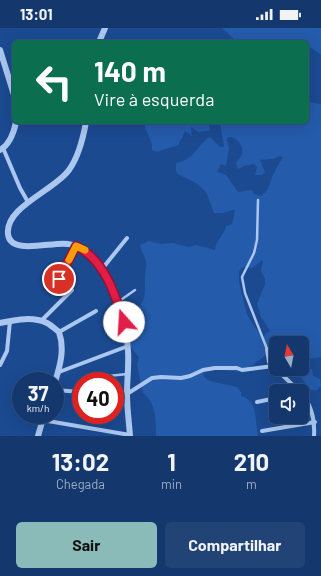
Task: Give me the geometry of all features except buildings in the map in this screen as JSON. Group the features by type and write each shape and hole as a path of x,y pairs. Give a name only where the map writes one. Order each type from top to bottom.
{"street":[{"path":"100,40 105,28"},
{"path":"0,50 12,89"},
{"path":"15,124 9,140 1,149 28,202"},
{"path":"64,422 130,435 127,394 128,346 124,322 117,302 102,269 90,254 76,246 58,243 26,247 16,245 10,240 8,234 9,225 15,215 28,202 58,182 69,171 77,156 85,124"},
{"path":"102,269 127,238"},
{"path":"41,321 72,290 59,279 76,246"},
{"path":"59,332 96,311"},
{"path":"0,323 29,320 41,321 47,323 59,332 62,345 58,372 128,346"},
{"path":"0,365 7,351 10,321"},
{"path":"267,349 269,362"},
{"path":"127,394 152,378 181,378 215,368 237,368 242,370 269,368"},
{"path":"284,376 292,384"},
{"path":"257,402 269,399"},
{"path":"309,406 315,422 314,436"},
{"path":"262,431 315,422"},
{"path":"38,436 41,424"}],"lane":[{"path":"258,200 257,240 254,253 242,277 245,292 267,349"},
{"path":"117,302 135,290"},
{"path":"124,374 128,374"}],"shaded area":[{"path":"222,28 321,28 321,55 309,46 309,40 235,40"},
{"path":"309,102 321,104 321,357 310,359 309,364 309,336 269,336 269,354 263,357 245,372 214,369 203,370 204,377 210,381 237,387 241,392 241,396 250,402 255,412 258,436 156,436 153,407 151,401 143,393 137,365 139,358 129,341 130,334 136,323 138,307 143,300 145,292 146,264 140,245 149,241 161,244 173,243 189,247 196,245 215,250 226,226 232,224 235,211 214,213 206,192 196,183 178,174 176,171 176,163 191,156 209,137 220,147 224,147 220,124 309,124","holes":["228,137 234,138 241,144 242,147 242,154 236,163 238,169 254,164 257,167 255,175 262,175 265,172 260,160 273,159 280,156 283,157 267,190 260,196 254,194 252,190 238,192 226,175 217,172 221,164 226,166 229,148 227,140","263,260 261,271 265,279 265,284 257,304 261,317 270,331 265,334 263,339 247,315 239,282 239,272 242,267 252,268"]},
{"path":"145,124 209,124 210,129 209,131 198,132 191,127 192,136 185,131 179,145 157,152 152,150"},
{"path":"309,369 312,369 313,376 320,379 321,386 317,390 311,390 309,384 306,384 300,376 309,376"}],"slow traffic":[{"path":"69,260 76,246 85,250"}],"route":[{"path":"59,279 76,246 83,249 90,254 102,269 108,280 124,322"}]}
